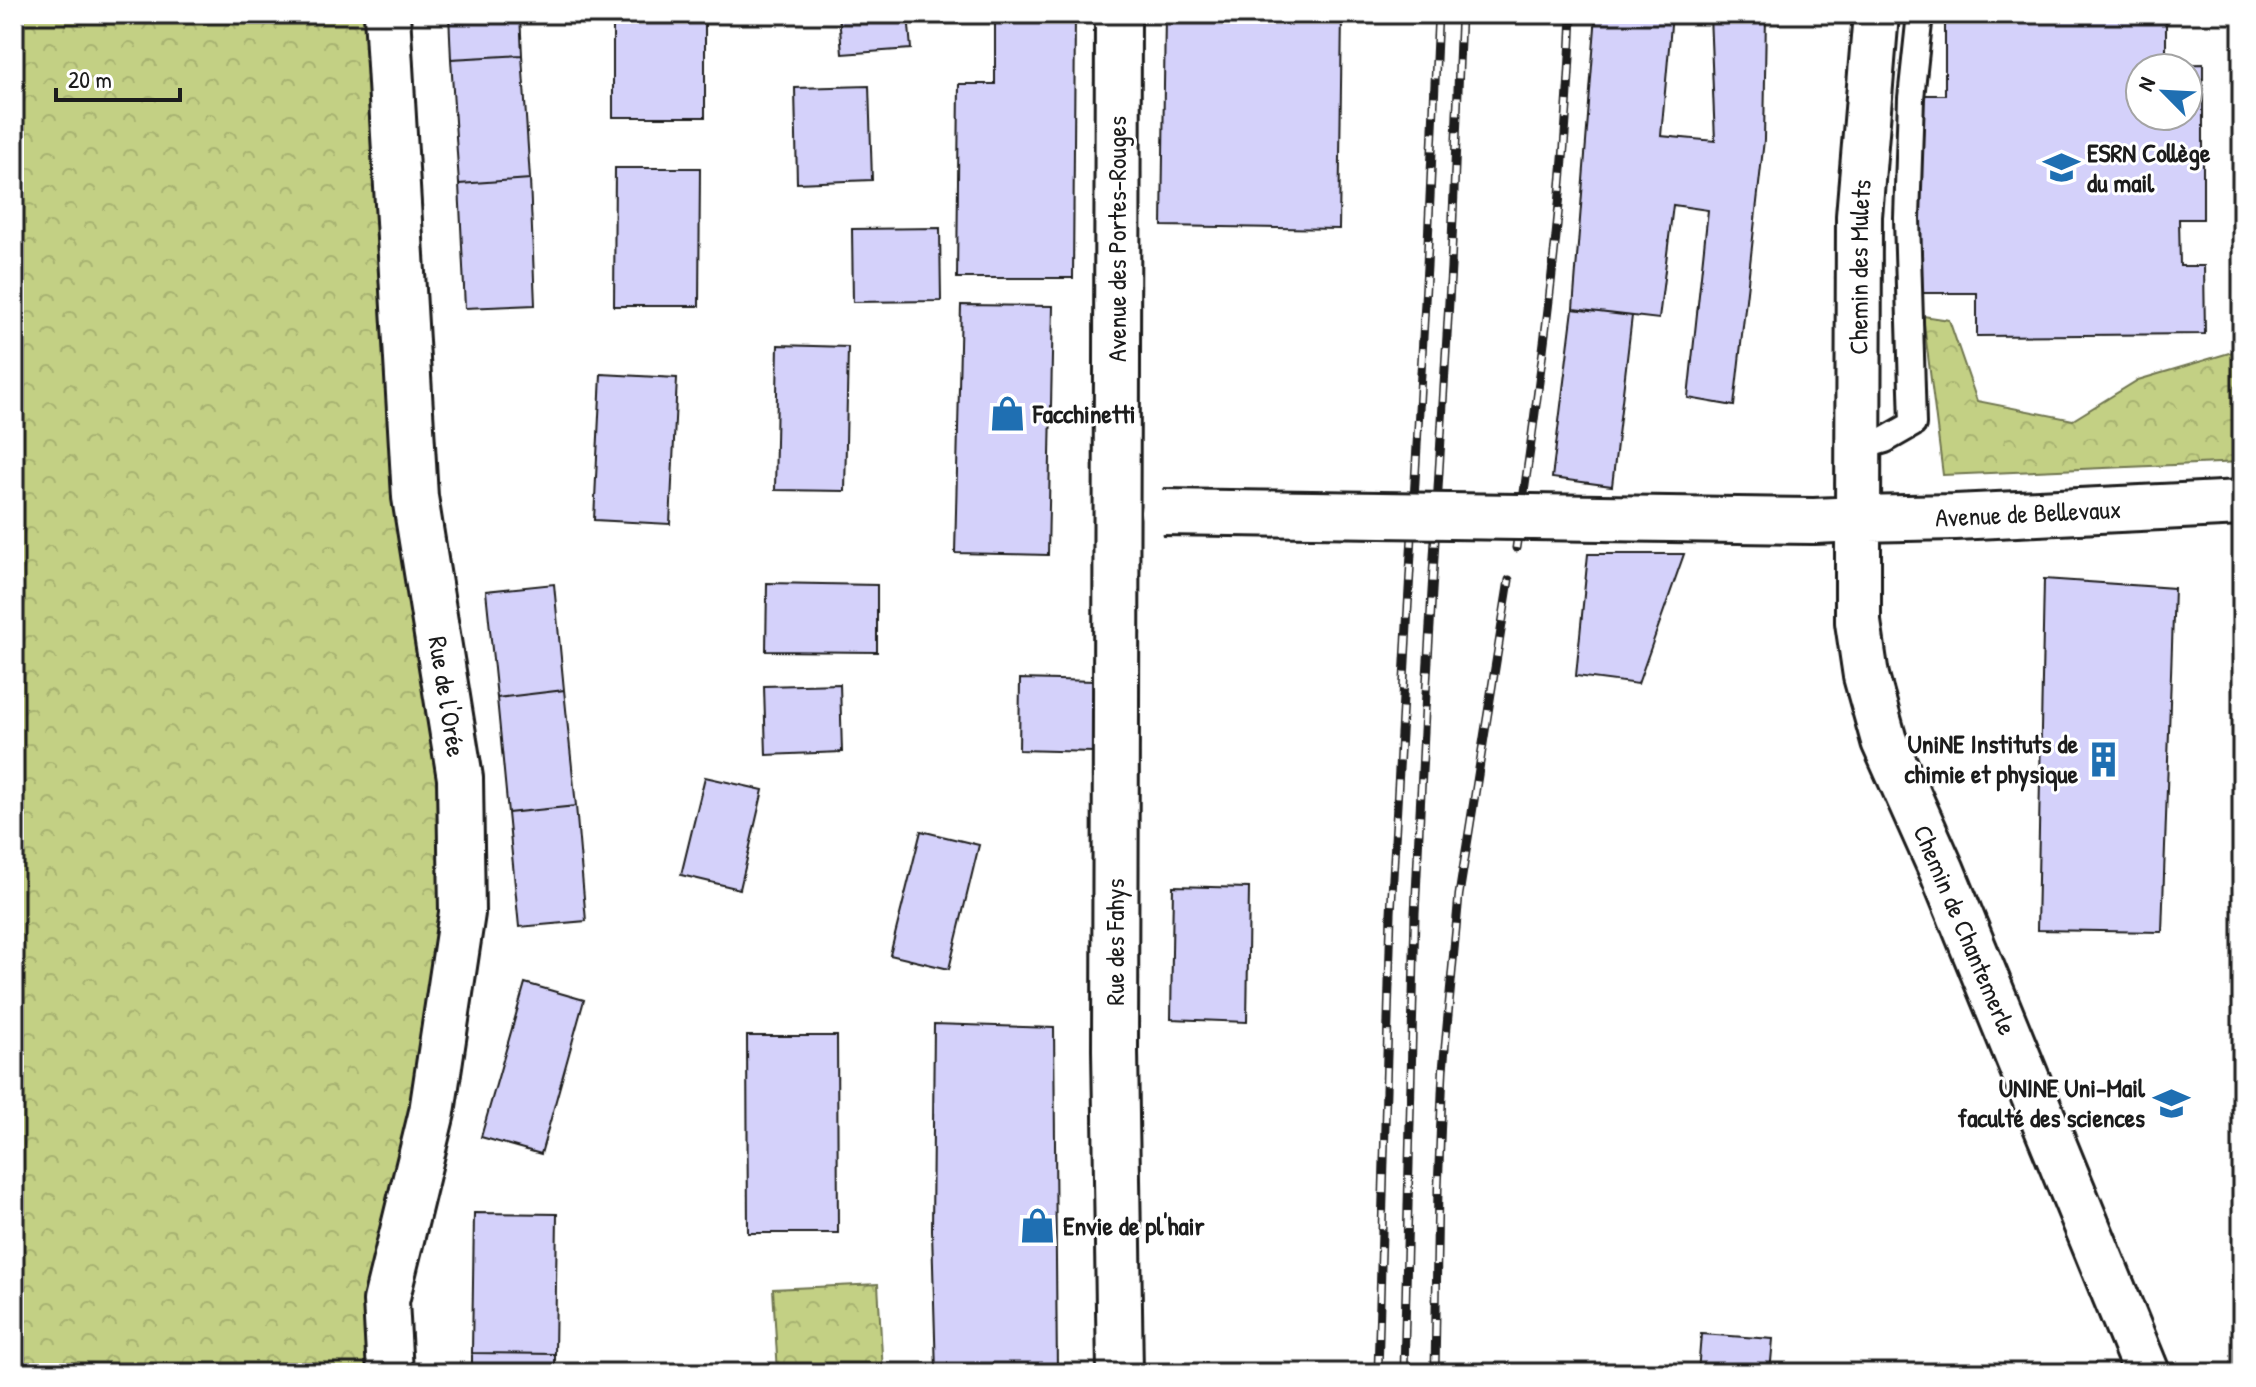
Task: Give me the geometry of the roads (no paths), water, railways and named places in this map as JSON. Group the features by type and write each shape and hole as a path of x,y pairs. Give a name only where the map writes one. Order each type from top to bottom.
{"street":[{"name":"Rue de l'Orée","path":"387,14 415,497 460,778 462,913 432,1112 386,1301 390,1373"},
{"name":"Avenue des Portes-Rouges","path":"1117,511 1118,14"},
{"name":"Chemin des Mulets","path":"1858,519 1859,216 1876,14"},
{"name":"Avenue de Bellevaux","path":"1117,511 1814,521 2242,503"},
{"name":"Rue des Fahys","path":"1117,511 1115,1066 1120,1373"},
{"name":"Chemin de Chantemerle","path":"1858,519 1858,622 1866,676 1884,741 1942,871 2147,1373"}],"lane":[{"path":"1858,448 1885,440 1913,424 1907,218 1911,98 1920,14"}],"railway":[{"path":"1378,1373 1391,913 1438,14"},
{"path":"1404,1373 1415,914 1451,267 1461,14"},
{"path":"1516,548 1551,282 1564,148 1572,14"},
{"path":"1435,1373 1443,1070 1459,895 1509,580"}],"place":[{"name":"ESRN Collège du mail","path":"2061,168"},
{"name":"Facchinetti","path":"1007,414"},
{"name":"UniNE Instituts de chimie et physique","path":"2104,759"},
{"name":"UNINE Uni-Mail faculté des sciences","path":"2171,1103"},
{"name":"Envie de pl'hair","path":"1037,1226"}]}
